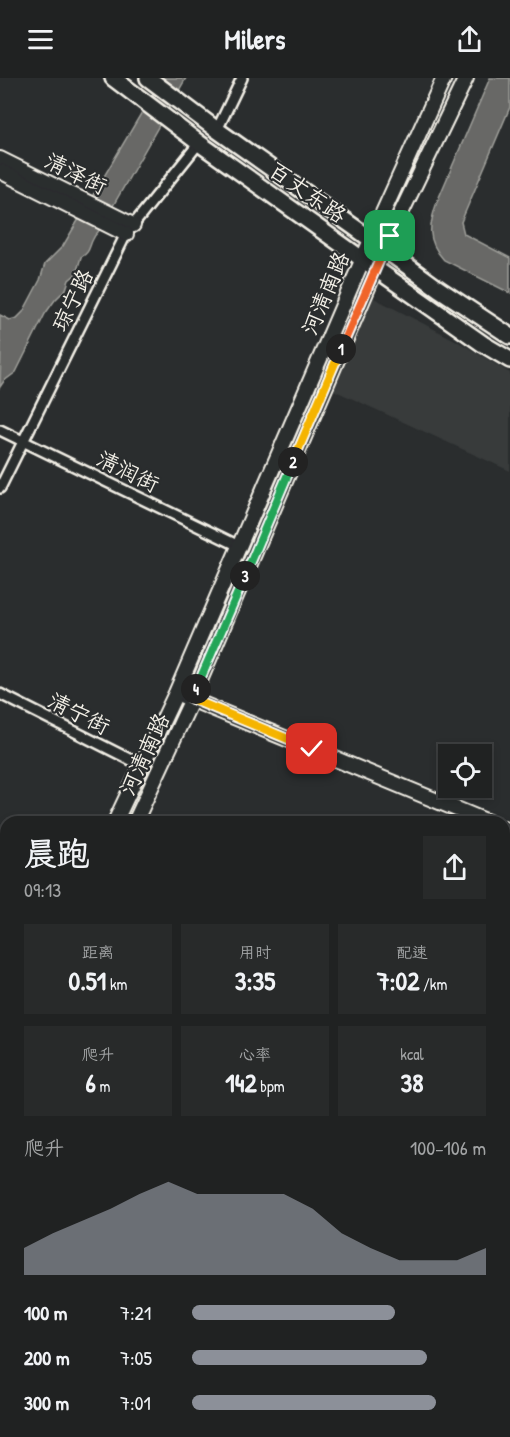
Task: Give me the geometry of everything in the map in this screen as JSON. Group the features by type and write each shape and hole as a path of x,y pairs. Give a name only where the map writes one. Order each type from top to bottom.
{"main road":[{"name":"百丈东路","path":"113,78 199,143 376,269 483,344 510,360"},
{"name":"百丈东路","path":"148,78 439,289 510,336"},
{"name":"河清南路","path":"119,816 176,693 362,259 444,78"},
{"name":"河清南路","path":"138,816 192,699 376,269 466,78"},
{"name":"清泽街","path":"0,159 130,230"},
{"name":"清泽街","path":"0,171 130,230"},
{"path":"176,693 474,816"}],"street":[{"path":"217,130 242,78"},
{"name":"琼宁路","path":"0,488 130,230 199,143"},
{"name":"清润街","path":"0,430 239,546"},
{"name":"清宁街","path":"0,694 141,765"}],"shaded area":[{"path":"162,78 186,78 88,251 81,257 76,274 69,280 66,289 45,314 16,372 0,387 0,315 10,320 17,318 23,312 40,280 45,264 63,246"},
{"path":"490,78 510,78 510,107 461,222 464,234 510,258 510,293 444,260 434,246 431,232 437,202"},
{"path":"372,297 457,341 510,373 510,471 331,389"}],"route":[{"path":"312,749 192,699 390,236"}]}
